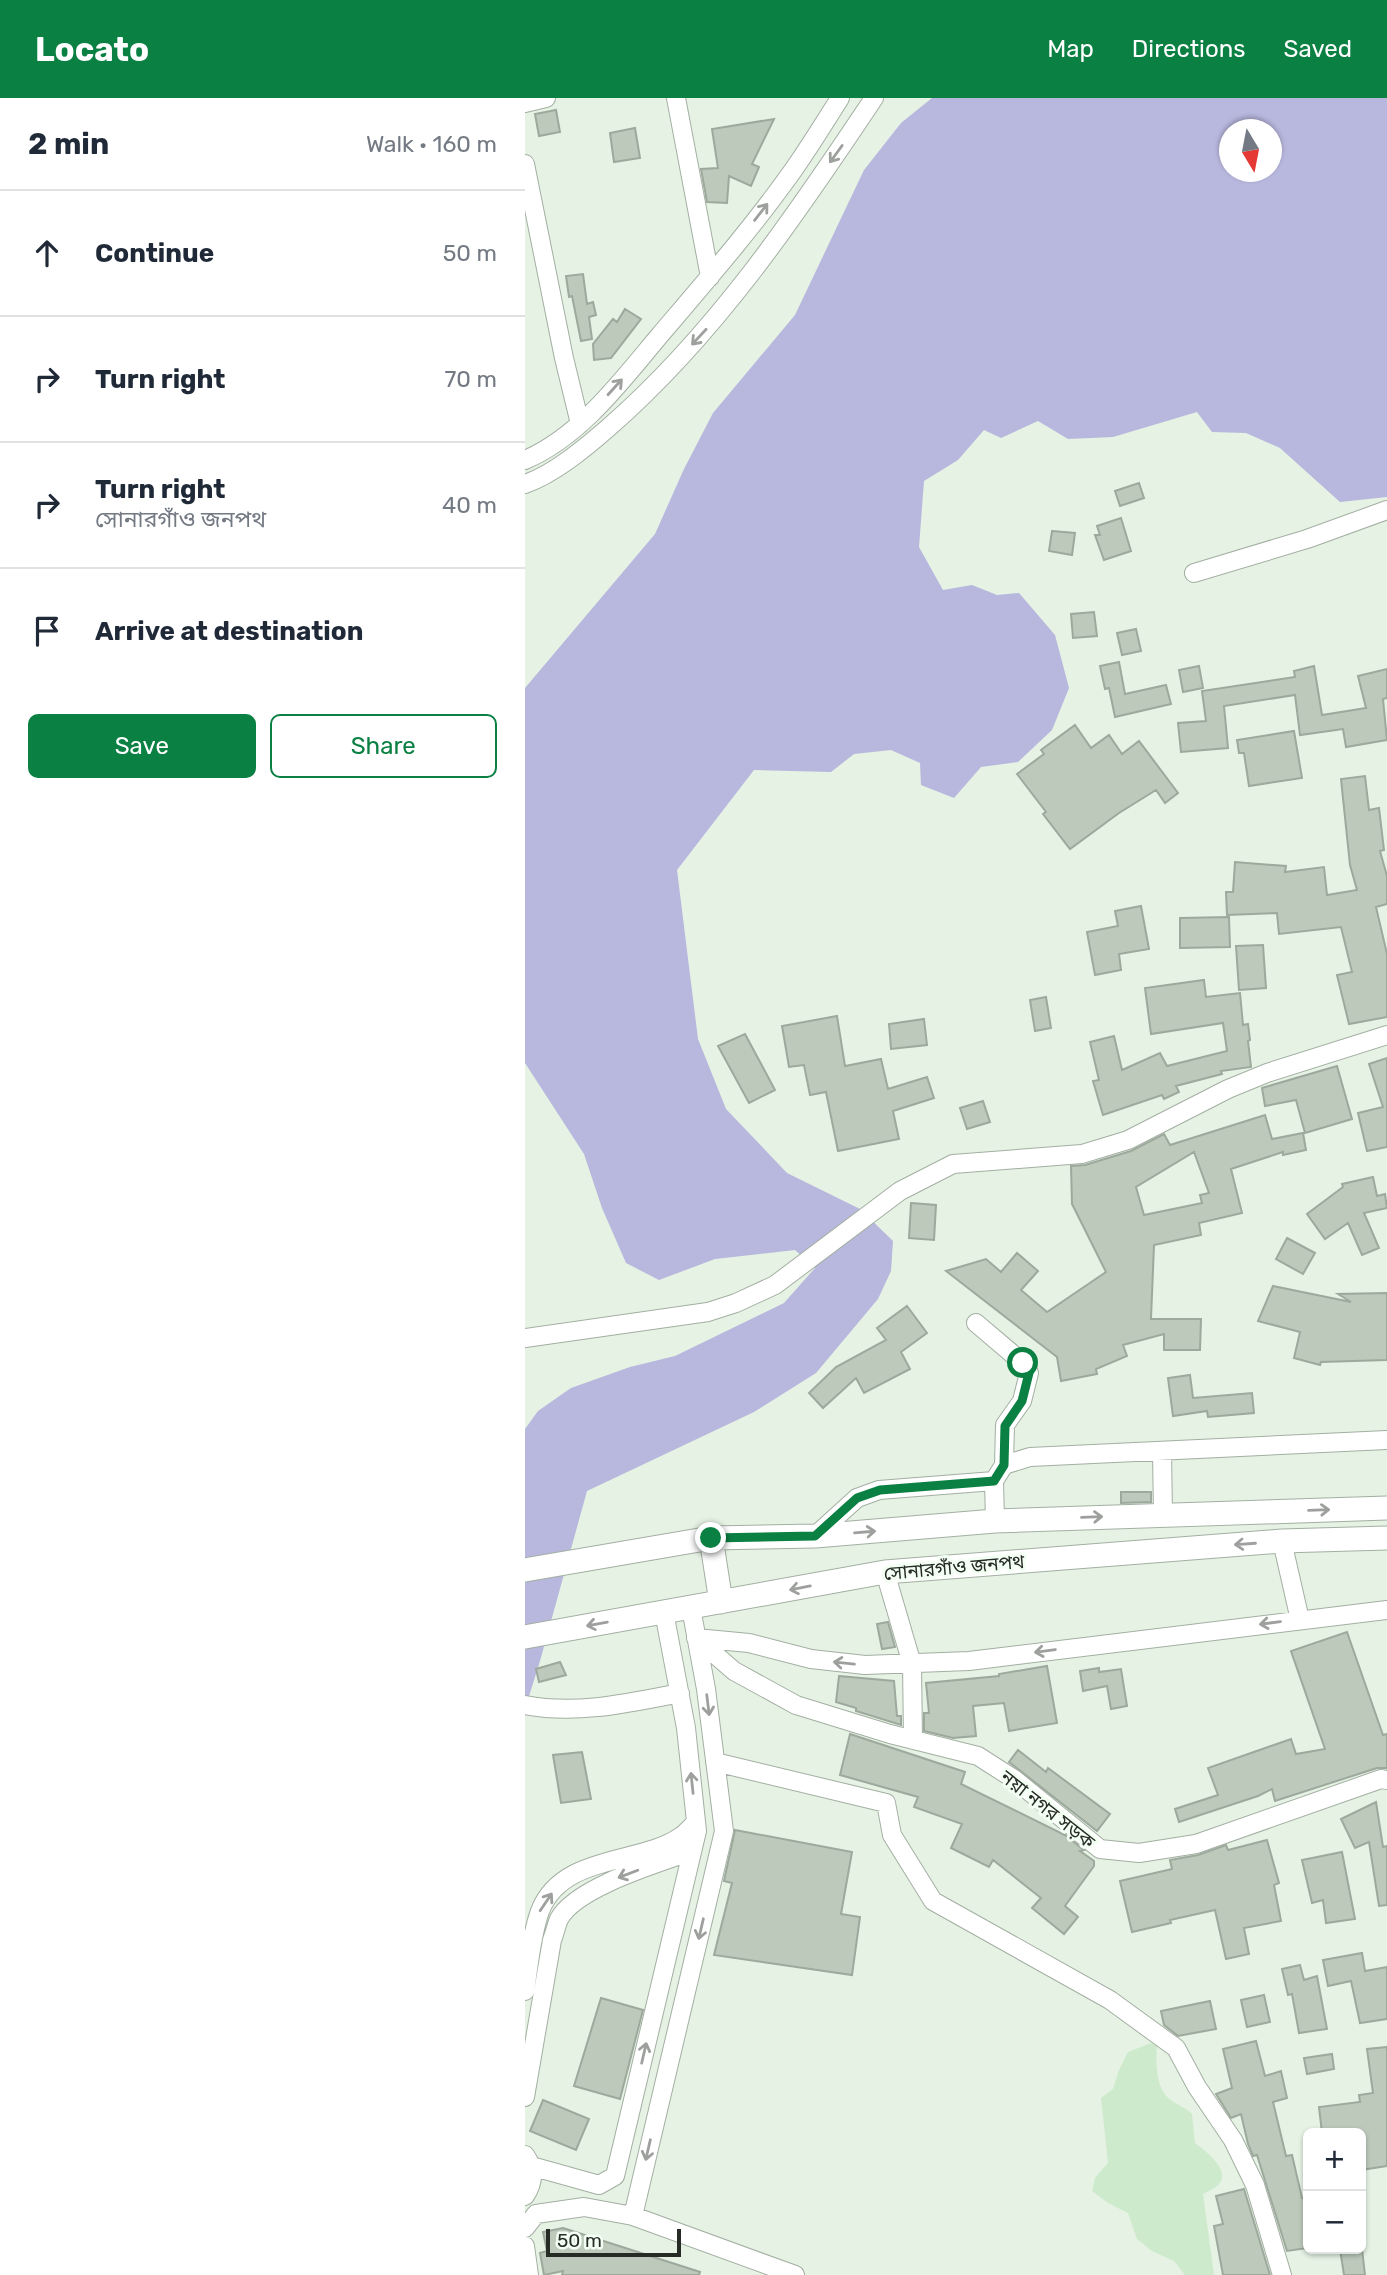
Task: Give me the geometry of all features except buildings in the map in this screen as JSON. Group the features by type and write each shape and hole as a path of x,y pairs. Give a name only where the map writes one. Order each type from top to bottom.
{"main road":[{"path":"525,1570 711,1538 815,1536 995,1521 1387,1508"},
{"path":"711,1538 721,1602"},
{"name":"সোনারগাঁও জনপথ","path":"525,1637 885,1572 1282,1541 1387,1538"}],"street":[{"path":"525,103 546,98"},
{"path":"676,98 710,277"},
{"path":"525,460 543,453 580,424 644,354 710,277 794,170 841,98"},
{"path":"525,484 582,451 643,398 715,320 790,219 874,98"},
{"path":"525,164 580,424"},
{"path":"1194,573 1307,539 1387,510"},
{"path":"525,1338 708,1312 736,1303 775,1285 899,1191 953,1164 1082,1154 1128,1140 1257,1077 1387,1035"},
{"path":"976,1324 1023,1363 1029,1373 1022,1401 1005,1426 1004,1465 994,1481 995,1521"},
{"path":"1004,1465 1030,1457 1387,1440"},
{"path":"1162,1452 1163,1514"},
{"path":"815,1536 857,1498 880,1490 994,1481"},
{"path":"1282,1541 1300,1620"},
{"path":"885,1572 912,1664 913,1740"},
{"path":"633,2216 724,1831 706,1689 691,1608"},
{"path":"696,1638 749,1643 811,1660 865,1665 912,1664 969,1661 1387,1610"},
{"path":"525,2196 531,2186 528,2161 599,2185 615,2176 697,1831 680,1693 664,1612"},
{"name":"নয়া নগর সড়ক","path":"696,1638 734,1671 796,1704 913,1740 978,1756 1014,1779 1100,1849 1139,1853 1196,1844 1381,1779 1387,1780"},
{"path":"525,1705 544,1709 610,1707 680,1693"},
{"path":"715,1762 886,1803 892,1835 933,1901 1110,2000 1176,2048 1197,2087 1233,2140 1255,2185 1282,2275"},
{"path":"525,1992 541,1908 555,1889 590,1866 679,1838 696,1822"},
{"path":"525,2097 552,1940 560,1918 572,1905 618,1878 692,1851"},
{"path":"525,2228 535,2214 584,2207 633,2216 795,2275"},
{"path":"525,2246 529,2275"}],"green space":[{"path":"1151,2043 1157,2045 1157,2073 1164,2092 1168,2098 1192,2114 1195,2143 1215,2161 1222,2174 1218,2185 1203,2194 1214,2275 1185,2275 1174,2261 1152,2251 1137,2239 1128,2213 1092,2191 1095,2178 1108,2163 1101,2098 1113,2089 1128,2052"}],"water":[{"path":"932,98 1387,98 1387,497 1340,502 1280,448 1246,433 1212,432 1197,412 1113,437 1068,439 1038,421 1001,438 984,430 958,460 924,481 919,547 943,590 972,585 997,595 1019,593 1055,635 1069,688 1052,730 1018,762 981,767 954,798 921,785 920,763 891,750 854,754 831,772 754,770 677,870 698,1039 726,1109 787,1173 860,1209 893,1241 891,1271 878,1299 816,1373 754,1412 587,1491 525,1709 525,1429 538,1411 571,1388 630,1367 675,1356 784,1303 815,1268 795,1250 715,1259 659,1280 626,1263 602,1208 584,1154 525,1063 525,688 655,534 713,413 795,315 864,170 901,123"}],"route":[{"path":"711,1538 815,1536 857,1498 880,1490 994,1481 1004,1465 1005,1426 1022,1401 1029,1373 1023,1363"}]}
